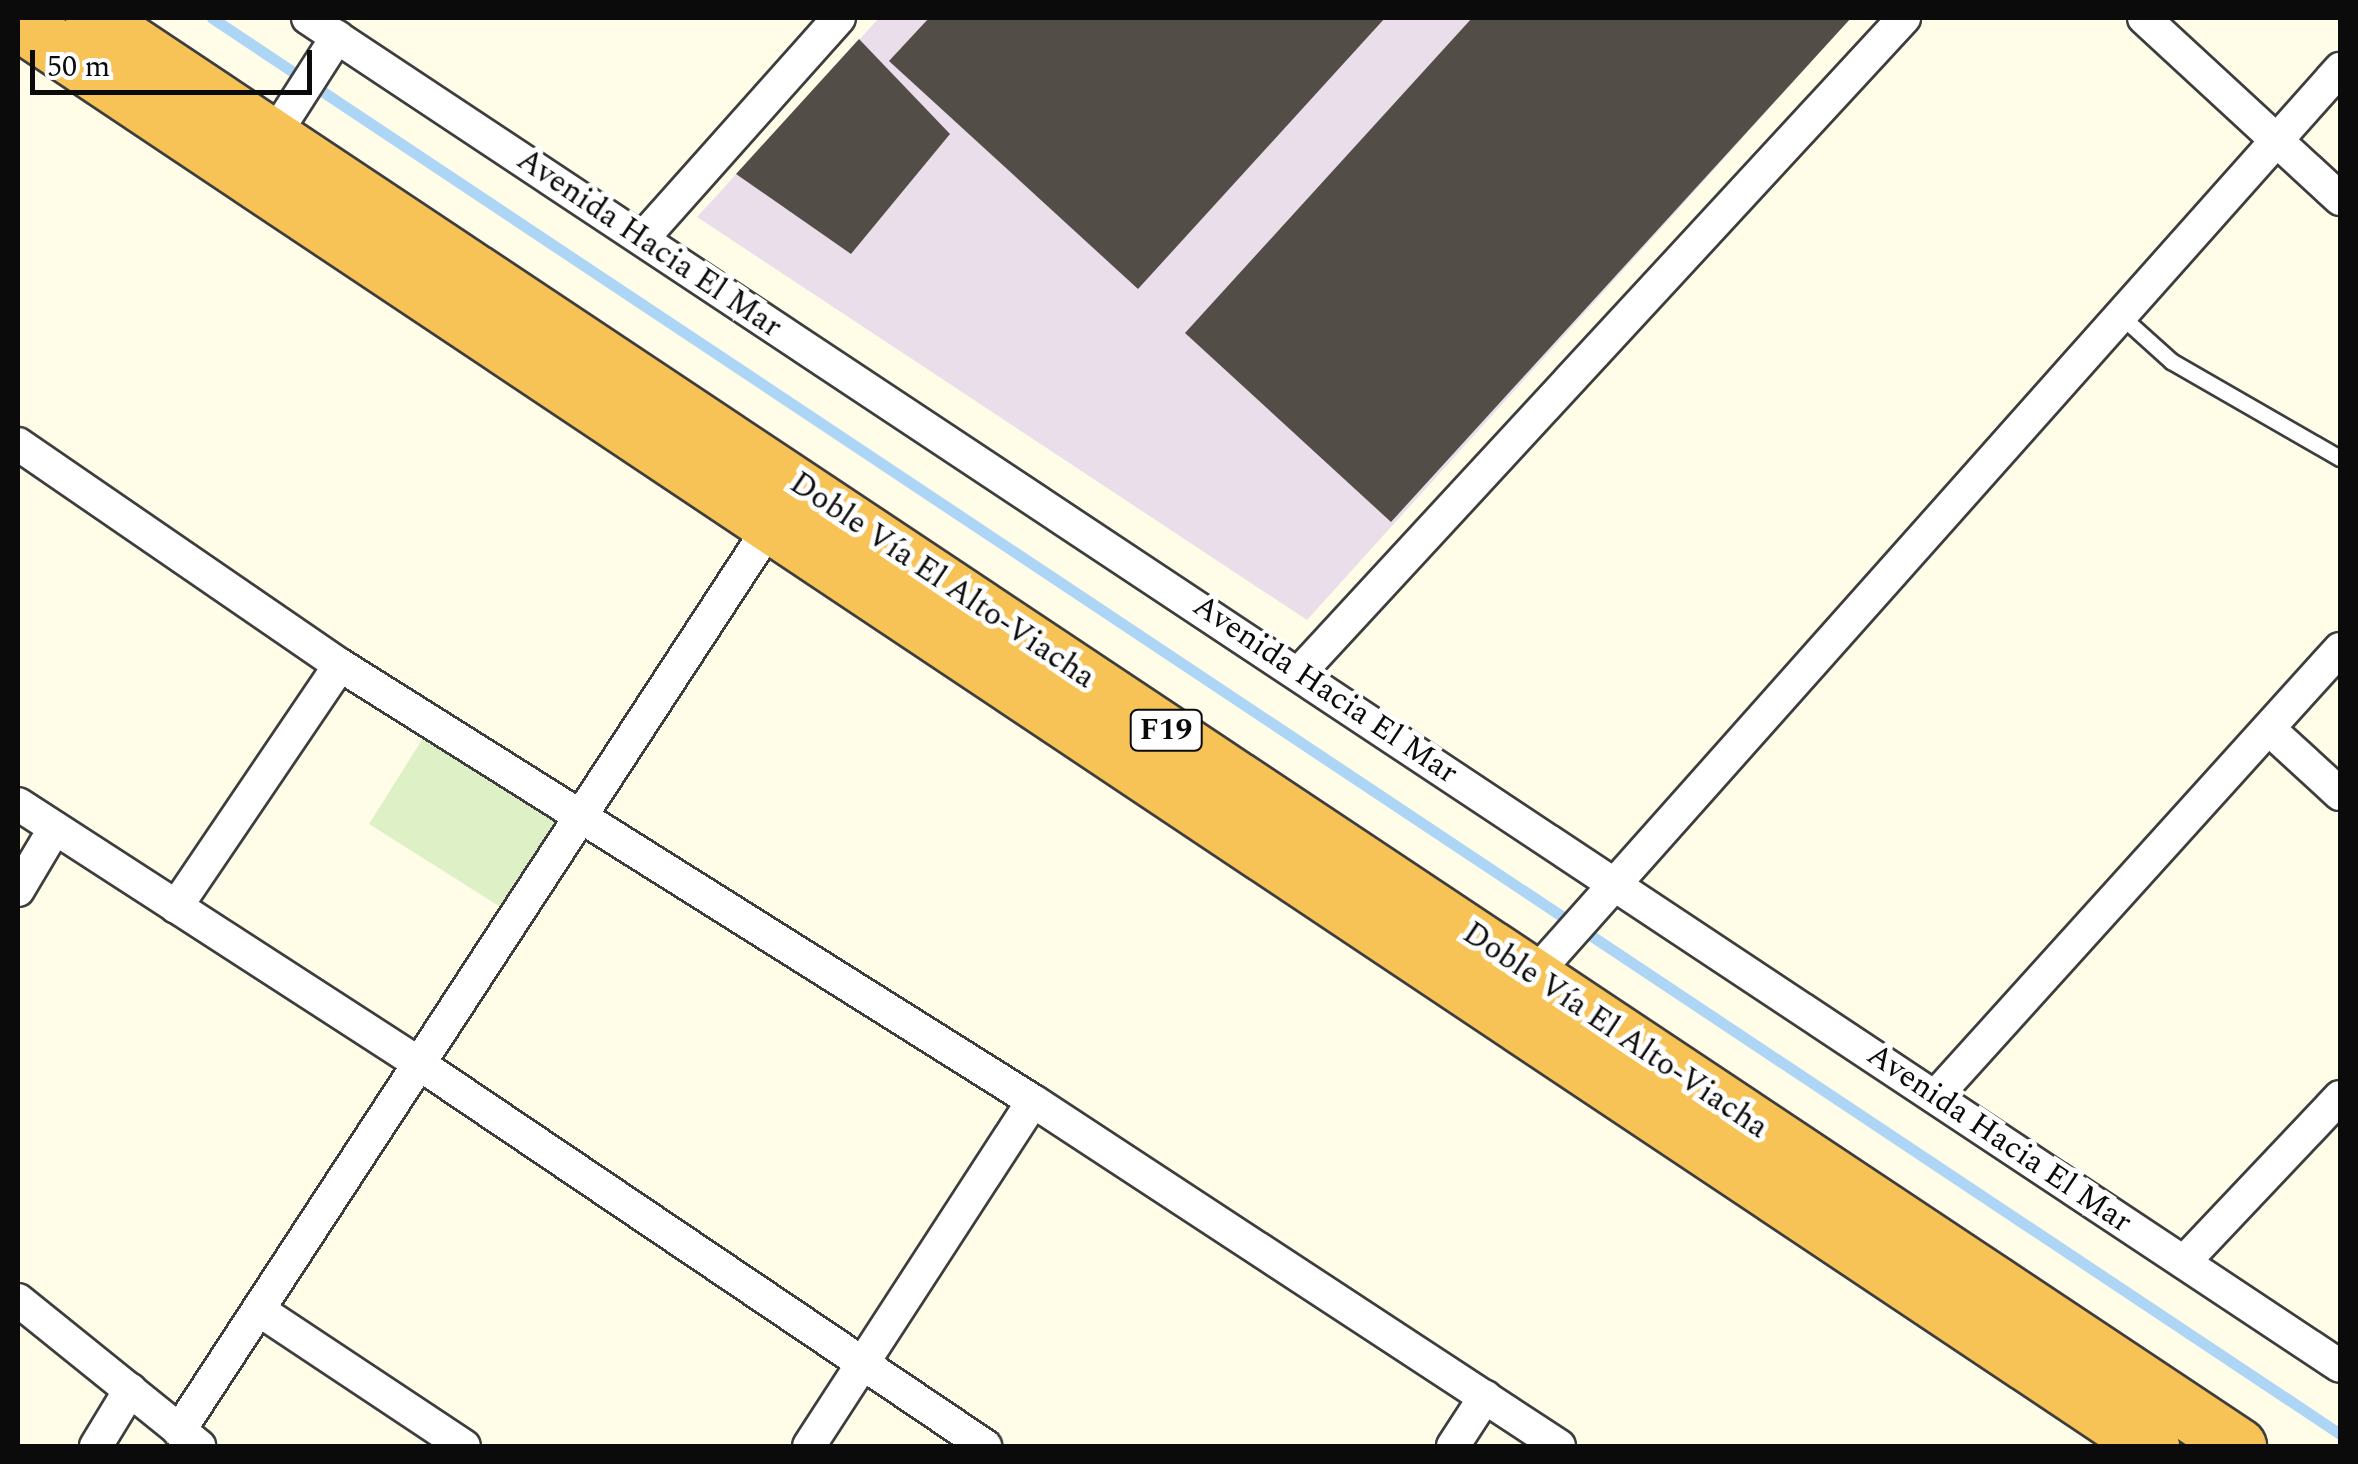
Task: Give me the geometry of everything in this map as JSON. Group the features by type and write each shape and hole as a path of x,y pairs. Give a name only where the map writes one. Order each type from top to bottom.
{"highway":[{"name":"Doble Vía El Alto-Viacha","path":"93,18 291,108 2238,1446"},
{"name":"Doble Vía El Alto-Viacha","path":"18,22 2151,1446"}],"street":[{"name":"Avenida Hacia El Mar","path":"308,18 1301,670 1611,883 2340,1366"},
{"path":"642,240 840,18"},
{"path":"1301,670 1904,18"},
{"path":"2144,18 2340,199"},
{"path":"291,108 337,37"},
{"path":"1540,966 1574,923 2340,69"},
{"path":"18,444 340,665 1033,1101 1559,1446"},
{"path":"18,1300 189,1439 259,1310 771,525"},
{"path":"1935,1097 2340,650"},
{"path":"176,907 340,665"},
{"path":"2269,729 2340,794"},
{"path":"18,804 421,1065 985,1446"},
{"path":"18,890 54,828"},
{"path":"2184,1262 2340,1097"},
{"path":"809,1446 1033,1101"},
{"path":"259,1310 464,1446"},
{"path":"96,1446 130,1390"},
{"path":"1453,1446 1485,1397"}],"lane":[{"path":"2120,315 2171,361 2340,458"}],"shaded area":[{"path":"879,18 1851,18 1307,620 697,217"}],"green space":[{"path":"430,727 586,827 526,923 369,824"}],"building":[{"path":"929,18 1385,18 1138,289 889,61"},
{"path":"1472,18 1851,18 1391,522 1185,333"},
{"path":"859,39 950,134 851,254 736,174"}],"waterway":[{"path":"212,18 2340,1434"}]}
